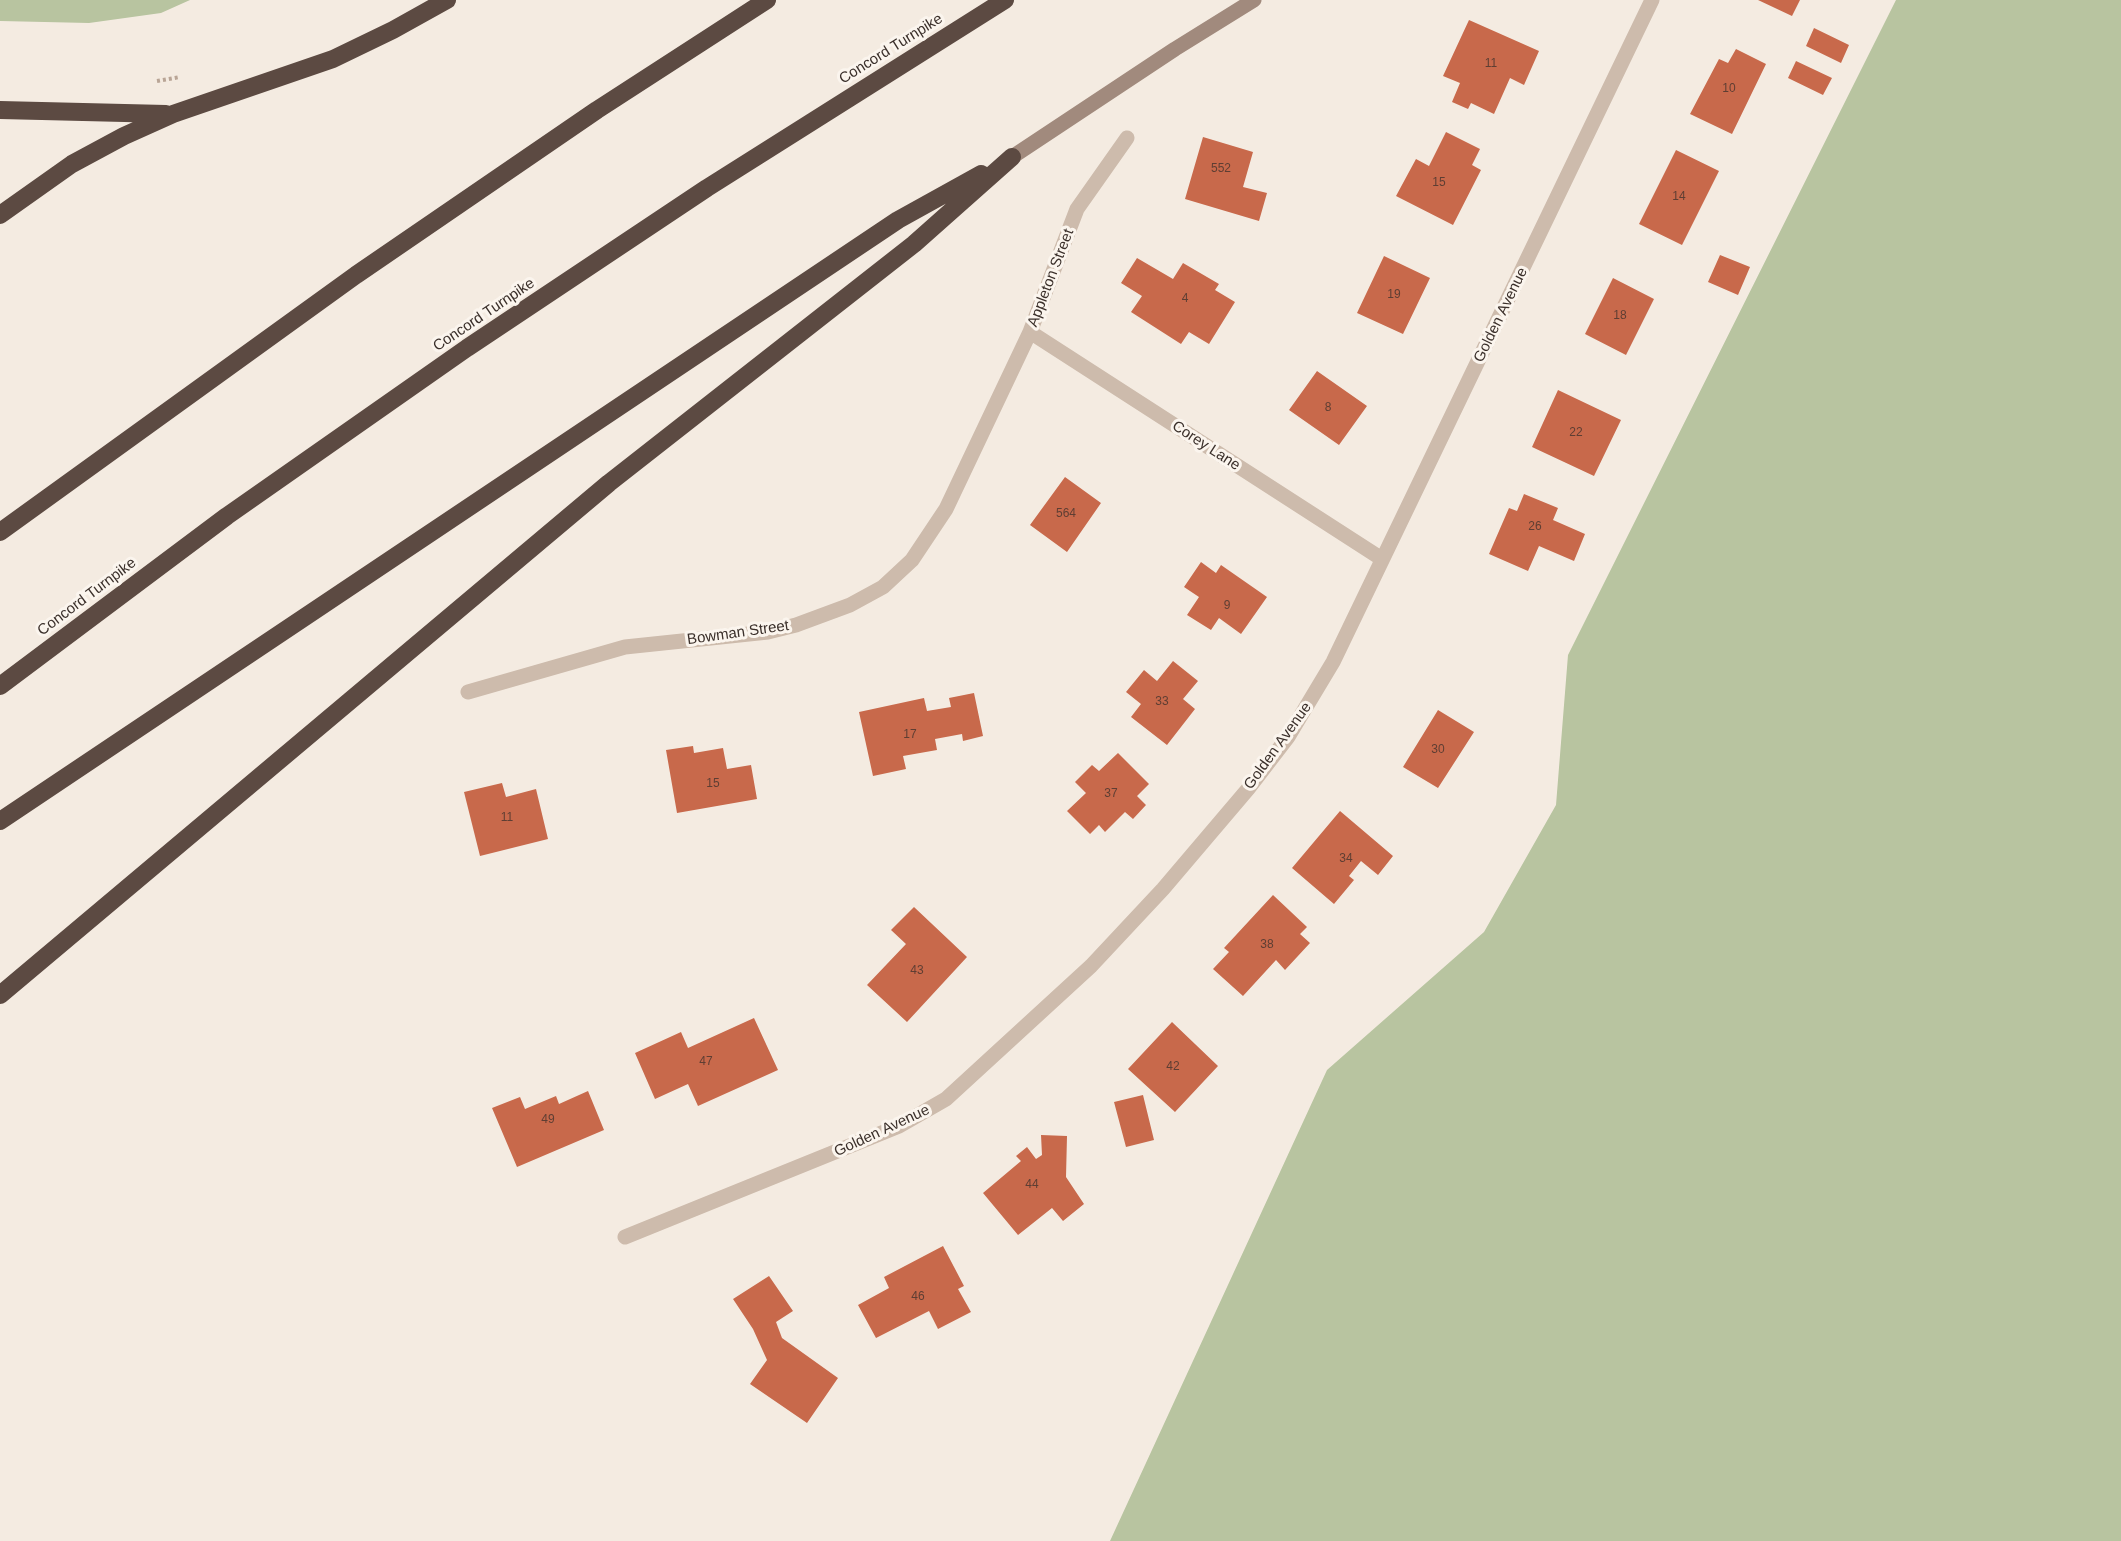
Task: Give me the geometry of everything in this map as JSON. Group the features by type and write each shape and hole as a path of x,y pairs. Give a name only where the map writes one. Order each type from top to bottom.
{"highway":[{"path":"0,215 72,164 133,132 173,114 333,59 393,30 447,0"},
{"path":"0,532 356,275 597,110 767,0"},
{"name":"Concord Turnpike","path":"0,686 227,516 476,342 707,188 1005,0"},
{"path":"0,110 173,114"},
{"path":"0,821 898,220 1012,157"},
{"path":"0,995 609,483 914,244 1012,157"}],"main road":[{"path":"1012,157 1175,48 1254,0"}],"street":[{"name":"Golden Avenue","path":"625,1237 899,1126 946,1099 1091,966 1163,889 1262,771 1288,737 1320,686 1652,0"},
{"name":"Appleton Street","path":"986,424 1030,332 1077,209 1126,138"},
{"name":"Corey Lane","path":"1030,332 1382,559"},
{"name":"Bowman Street","path":"468,692 625,647 768,632 850,605 883,587 923,545 946,509 986,424"}],"path":[{"path":"155,82 183,77"}],"green space":[{"path":"0,0 190,0 161,13 89,23 0,21"},
{"path":"1896,0 2121,0 2121,1541 1110,1541 1327,1070 1484,932 1556,805 1568,655"}],"building":[{"path":"1758,0 1800,0 1792,16"},
{"path":"1469,20 1539,51 1524,85 1510,78 1494,114 1471,103 1468,109 1452,102 1460,83 1443,76"},
{"path":"1814,28 1849,45 1841,63 1806,46"},
{"path":"1736,49 1766,64 1732,134 1690,114 1719,59 1728,63"},
{"path":"1796,61 1832,78 1823,95 1788,78"},
{"path":"1446,132 1480,149 1472,165 1481,170 1453,225 1396,196 1416,159 1429,166"},
{"path":"1203,137 1253,152 1243,187 1267,193 1259,221 1185,199"},
{"path":"1676,150 1719,171 1682,245 1639,224"},
{"path":"1720,255 1750,267 1738,295 1708,282"},
{"path":"1384,256 1430,278 1403,334 1357,313"},
{"path":"1137,258 1173,279 1183,263 1219,284 1215,290 1235,302 1209,344 1189,332 1181,344 1131,312 1142,296 1121,283"},
{"path":"1613,278 1654,299 1626,355 1585,334"},
{"path":"1317,371 1367,406 1339,445 1289,410"},
{"path":"1558,390 1621,420 1594,476 1532,447"},
{"path":"1065,477 1101,503 1067,552 1030,525"},
{"path":"1524,494 1558,508 1553,520 1585,534 1574,561 1539,546 1528,571 1489,554 1509,508 1517,511"},
{"path":"1201,562 1216,573 1221,565 1267,597 1241,634 1219,618 1211,630 1187,615 1199,597 1184,587"},
{"path":"1173,661 1198,681 1183,699 1195,709 1167,745 1131,717 1141,704 1126,692 1144,670 1157,681"},
{"path":"974,693 983,736 963,741 962,734 935,739 937,750 903,756 906,769 873,776 859,712 924,698 927,711 951,707 949,698"},
{"path":"1438,710 1474,732 1438,788 1403,767"},
{"path":"693,746 694,753 723,748 727,769 751,765 757,799 677,813 666,750"},
{"path":"1118,753 1149,784 1137,796 1146,805 1133,819 1125,812 1105,832 1099,825 1090,834 1067,811 1086,793 1075,782 1092,765 1099,771"},
{"path":"502,783 506,797 536,789 548,839 480,856 464,792"},
{"path":"1340,811 1393,856 1378,875 1361,861 1349,876 1354,880 1334,904 1292,868"},
{"path":"1273,895 1307,927 1300,934 1310,943 1285,970 1276,960 1243,996 1213,969 1229,952 1224,948"},
{"path":"914,907 967,957 907,1022 867,985 906,944 891,930"},
{"path":"754,1018 778,1070 698,1106 688,1084 655,1099 635,1053 681,1032 688,1048"},
{"path":"1172,1022 1218,1066 1175,1112 1128,1069"},
{"path":"588,1091 604,1130 517,1167 492,1108 520,1097 525,1109 556,1096 559,1104"},
{"path":"1143,1095 1154,1140 1126,1147 1114,1102"},
{"path":"1041,1135 1067,1136 1066,1177 1084,1204 1063,1221 1052,1208 1018,1235 983,1193 1021,1161 1016,1156 1027,1147 1036,1159 1042,1155"},
{"path":"943,1246 964,1286 958,1289 971,1312 938,1329 929,1311 876,1338 858,1305 889,1288 884,1277"},
{"path":"769,1276 793,1311 776,1322 782,1338 838,1378 807,1423 750,1384 767,1360 753,1329 733,1299"}]}
